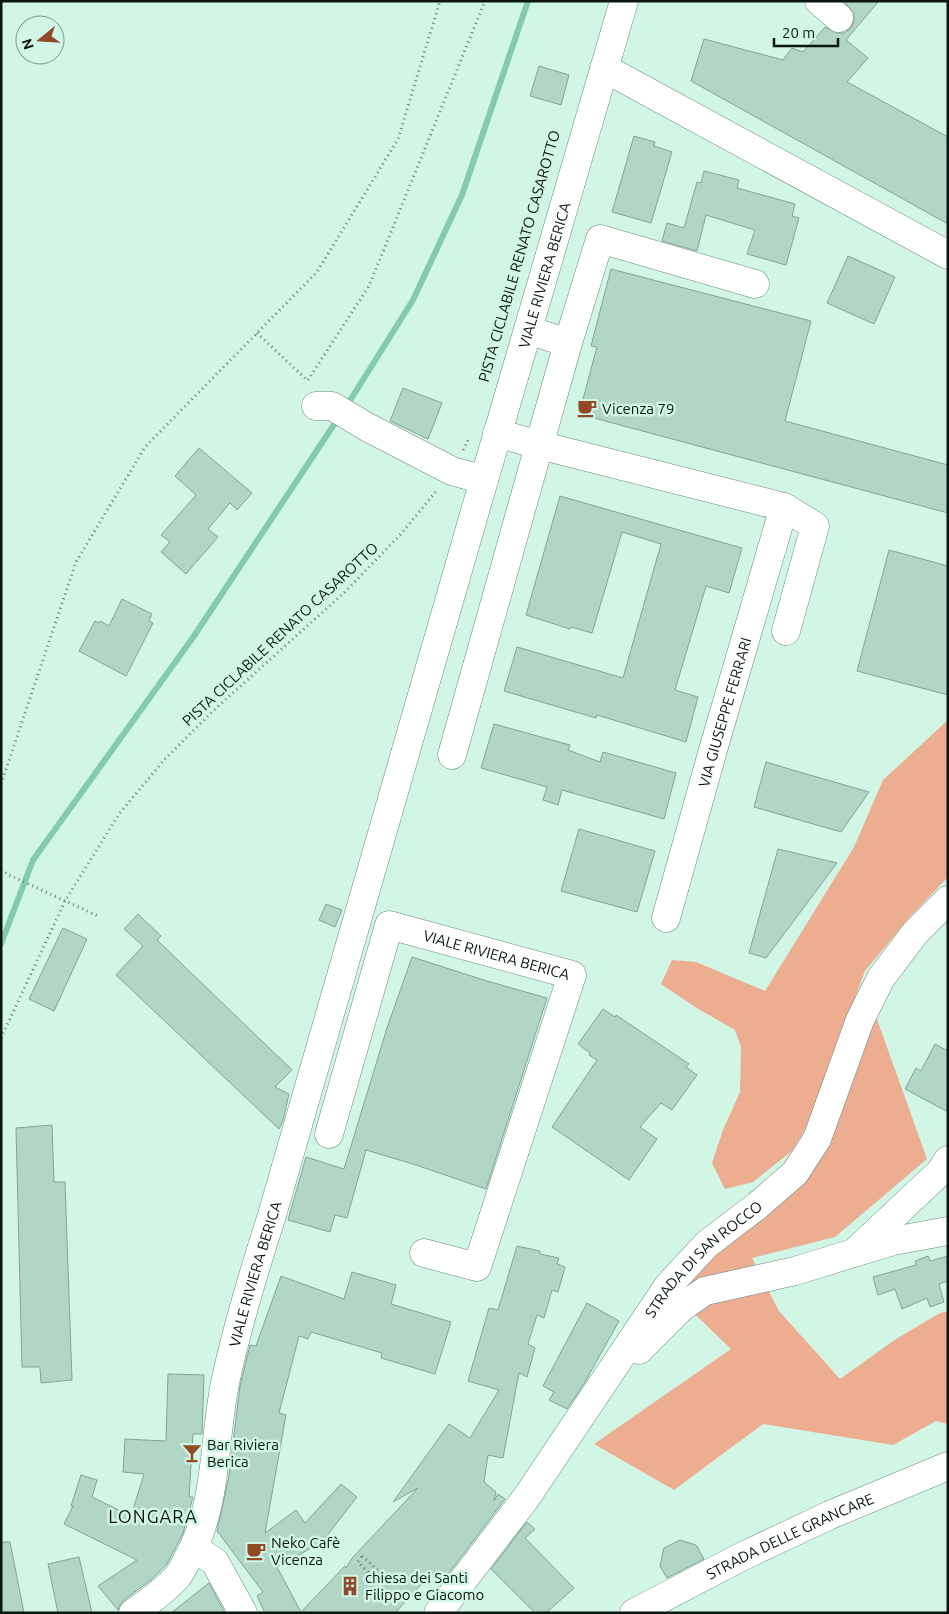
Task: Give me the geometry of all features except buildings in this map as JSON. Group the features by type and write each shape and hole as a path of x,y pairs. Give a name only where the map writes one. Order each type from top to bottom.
{"street":[{"name":"VIALE RIVIERA BERICA","path":"133,1613 150,1601 178,1576 194,1548 204,1520 211,1488 223,1392 233,1344 251,1279 275,1206 484,480 485,433 528,330 624,1"},
{"path":"604,68 948,255"},
{"path":"452,755 538,445 600,239 755,284"},
{"path":"528,330 568,342"},
{"path":"324,406 452,471 484,480"},
{"path":"485,433 784,507 815,526 786,631"},
{"name":"VIA GIUSEPPE FERRARI","path":"666,918 784,507"},
{"name":"STRADA DI SAN ROCCO","path":"438,1613 526,1498 668,1286 707,1244 757,1206 795,1173 817,1140 860,1020 881,978 915,933 948,900"},
{"name":"VIALE RIVIERA BERICA","path":"359,915 572,975 477,1267 424,1253"},
{"path":"330,1134 389,925"},
{"path":"853,1253 940,1172 948,1160"},
{"path":"603,1384 682,1307 705,1291 795,1270 893,1241 948,1232"},
{"name":"STRADA DELLE GRANCARE","path":"634,1613 741,1557 830,1514 948,1466"},
{"path":"194,1548 216,1562 243,1613"}],"path":[{"path":"1,784 76,562 145,447 317,272 398,139 440,1"},
{"path":"308,380 369,286 485,1"},
{"path":"257,333 308,380 324,406"},
{"name":"PISTA CICLABILE RENATO CASAROTTO","path":"1,1038 65,901 119,814 165,759 214,710 345,592 401,534 485,433"},
{"path":"1,870 48,894 98,916"},
{"path":"362,1556 381,1573 376,1580 358,1562 362,1556"}],"shaded area":[{"path":"948,720 948,877 908,919 865,971 842,1033 822,1101 792,1151 753,1182 725,1189 712,1163 723,1130 740,1092 741,1047 735,1030 695,1007 661,984 672,960 696,962 765,991 854,847 883,780"},
{"path":"874,1011 927,1159 835,1237 752,1258 779,1311 840,1379 896,1339 940,1313 948,1311 948,1424 936,1421 893,1445 763,1424 674,1490 594,1444 731,1349 675,1295 714,1246 825,1147"}],"waterway":[{"path":"346,407 413,300 462,195 528,1"},
{"path":"1,944 33,860 194,636 339,417"}],"place":[{"name":"Vicenza 79","path":"587,408"},
{"name":"Bar Riviera Berica","path":"192,1453"},
{"name":"Neko Cafè Vicenza","path":"256,1551"},
{"name":"chiesa dei Santi Filippo e Giacomo","path":"350,1586"}],"district":[{"name":"LONGARA","path":"153,1516"}]}
